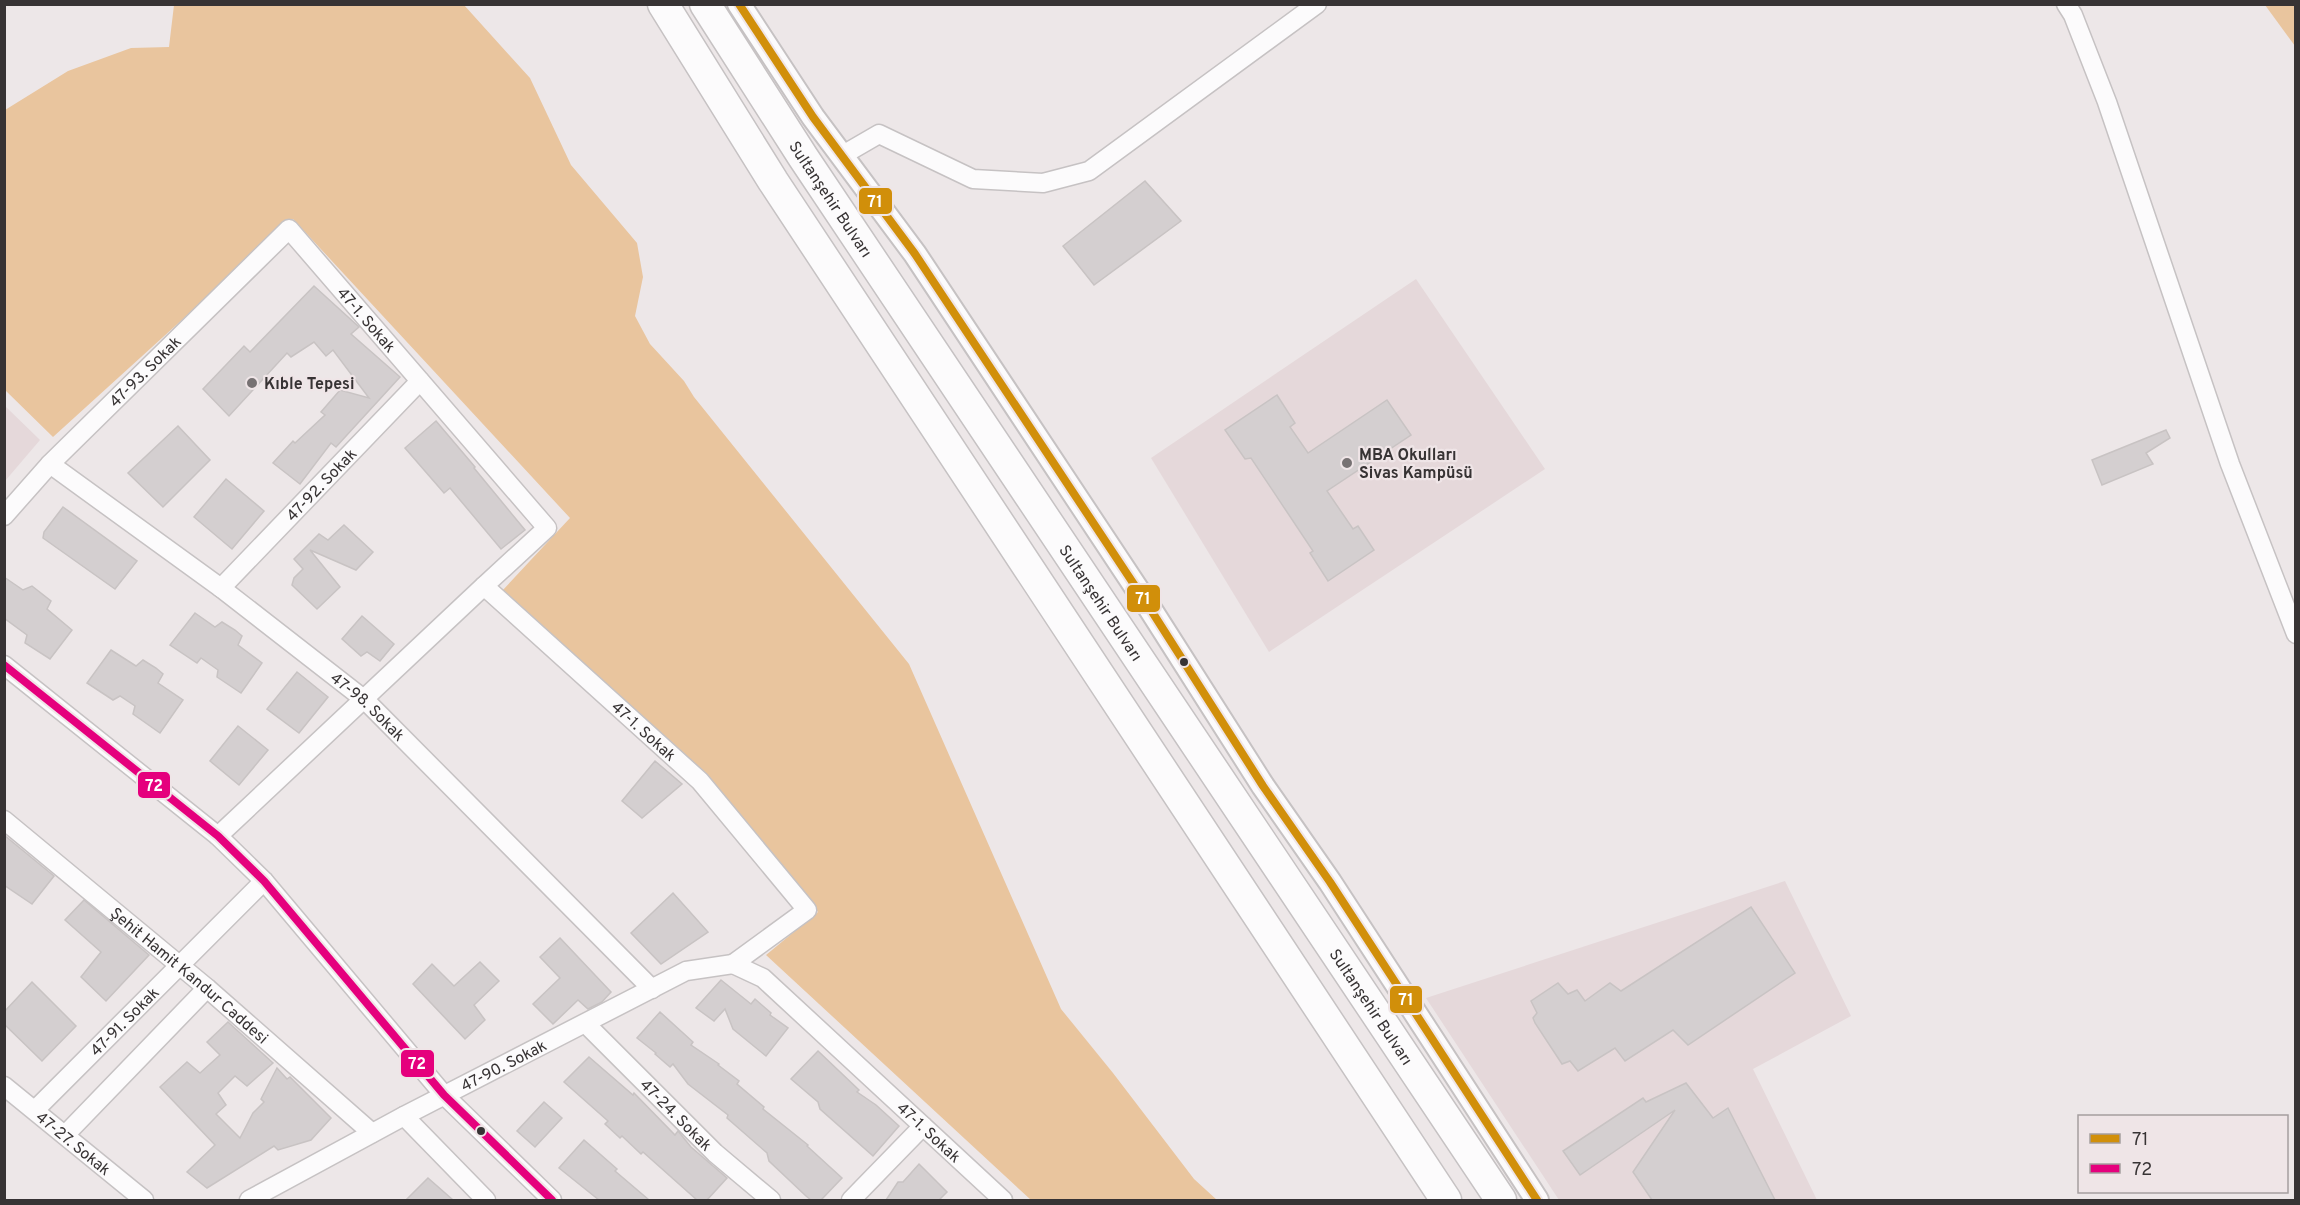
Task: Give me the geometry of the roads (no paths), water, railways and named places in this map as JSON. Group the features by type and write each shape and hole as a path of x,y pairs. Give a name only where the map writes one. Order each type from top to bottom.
{"highway":[{"path":"663,4 773,181 1446,1200"},
{"name":"Sultanşehir Bulvarı","path":"705,4 803,157 1501,1200"}],"street":[{"name":"Sultanşehir Bulvarı","path":"739,4 841,156 915,254 944,297 1537,1200"},
{"path":"841,156 879,134 973,179 1043,183 1089,171 1317,4"},
{"path":"2066,4 2073,15 2107,102 2230,464 2295,634"},
{"name":"47-1. Sokak","path":"289,229 547,528 484,586 700,781 807,910 733,964 763,978 1003,1200"},
{"name":"47-93. Sokak","path":"4,516 50,464 289,229"},
{"name":"47-92. Sokak","path":"221,588 420,381"},
{"name":"47-98. Sokak","path":"50,464 221,588 365,700 652,989"},
{"path":"218,836 484,586"},
{"path":"4,665 218,836 264,881 444,1095 552,1200"},
{"name":"Şehit Hamit Kandur Caddesi","path":"4,820 207,988 372,1133"},
{"name":"47-91. Sokak","path":"35,1110 264,881"},
{"name":"47-90. Sokak","path":"249,1200 444,1095 686,971 733,964"},
{"path":"65,1135 207,988"},
{"name":"47-24. Sokak","path":"586,1024 715,1153 771,1200"},
{"name":"47-27. Sokak","path":"4,1086 144,1200"},
{"path":"404,1116 481,1199"},
{"path":"850,1200 923,1126"}],"place":[{"name":"Kıble Tepesi","path":"252,383"},
{"name":"MBA Okulları Sivas Kampüsü","path":"1347,463"}]}
